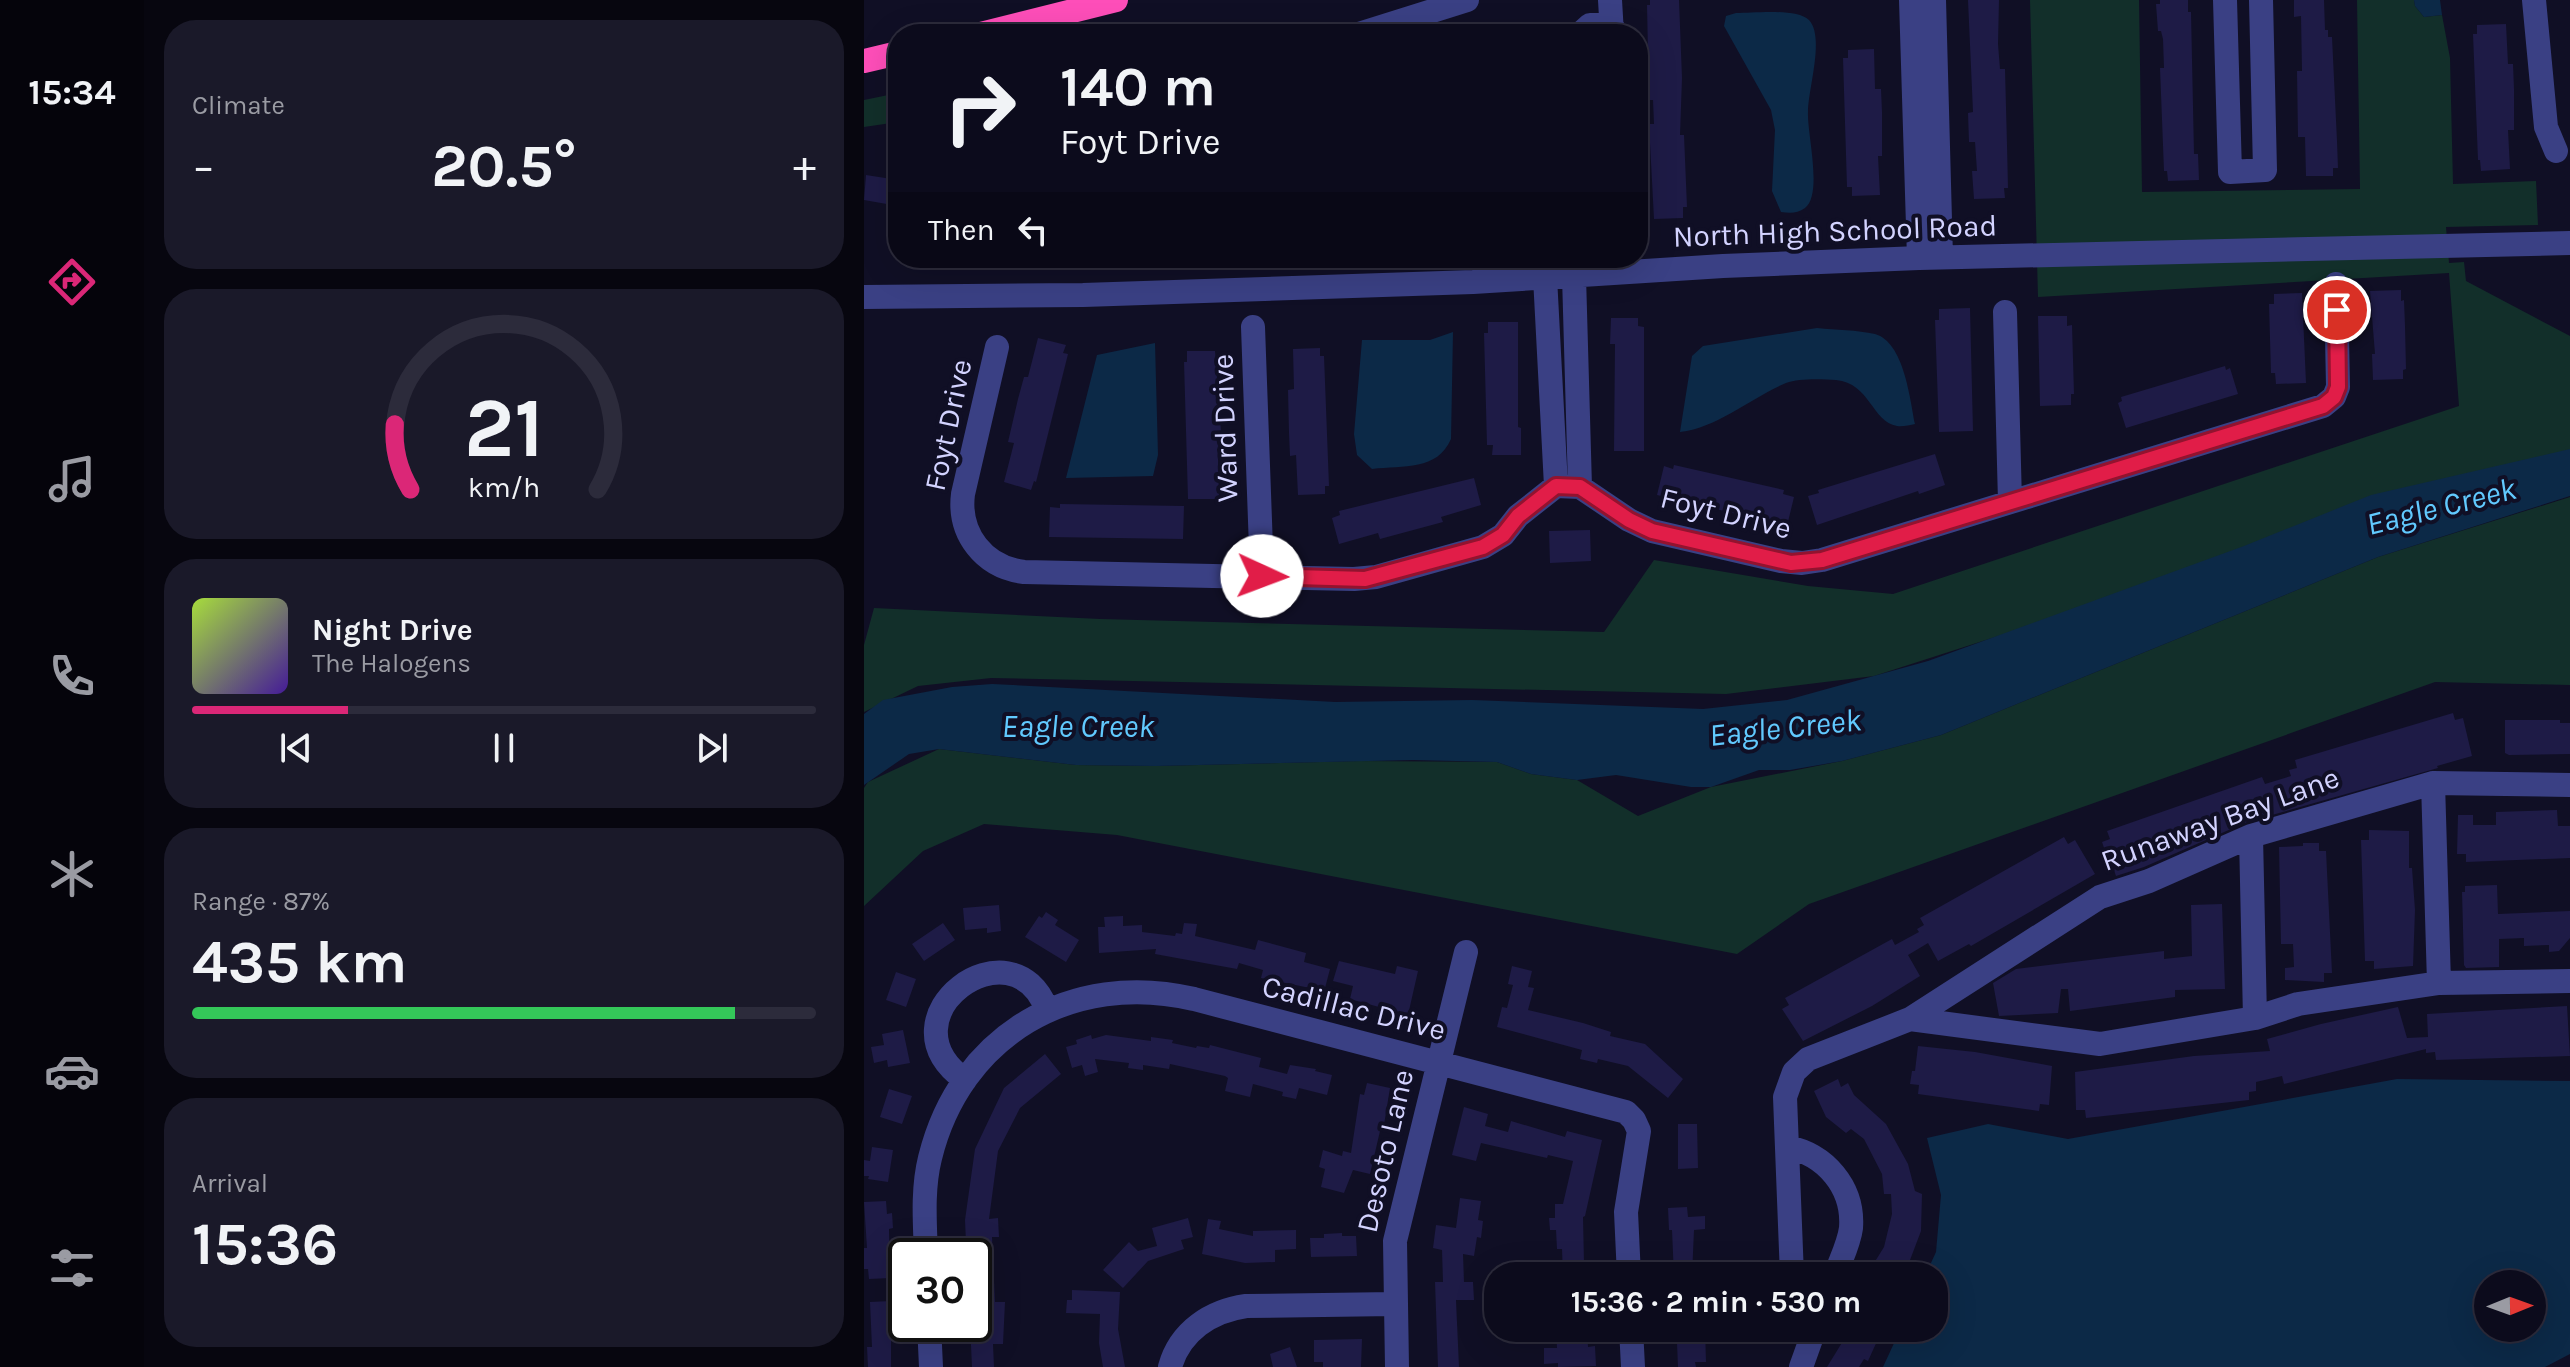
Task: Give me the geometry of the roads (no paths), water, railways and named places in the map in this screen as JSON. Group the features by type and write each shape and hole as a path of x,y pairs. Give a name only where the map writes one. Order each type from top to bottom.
{"highway":[{"path":"1021,24 1116,0"},
{"path":"864,61 888,55"}],"street":[{"path":"1391,24 1467,0"},
{"path":"1610,0 1612,24"},
{"path":"2225,0 2230,172 2265,170 2261,0"},
{"path":"2534,0 2546,127 2556,151"},
{"path":"1923,8 1930,258"},
{"name":"North High School Road","path":"864,297 1099,295 1473,282 1723,266 1930,258 2570,243"},
{"path":"1568,487 1574,276"},
{"path":"1545,277 1568,487"},
{"name":"Foyt Drive","path":"997,347 962,502 962,517 974,544 984,555 1003,567 1024,572 1365,579 1483,547 1503,535 1518,516 1568,487 1652,531 1781,561 1802,563 1822,560 2323,406 2334,397 2338,387 2336,284"},
{"path":"2005,312 2010,502"},
{"name":"Ward Drive","path":"1253,327 1262,576"},
{"path":"2433,783 2439,983"},
{"name":"Runaway Bay Lane","path":"1787,1147 1785,1097 1794,1072 1808,1059 1910,1019 2100,897 2149,881 2251,836 2433,783 2570,785"},
{"path":"2251,836 2255,1018"},
{"name":"Desoto Lane","path":"1397,1367 1395,1241 1466,952"},
{"path":"965,1080 949,1065 938,1039 941,1010 958,987 983,974 1006,974 1037,992 1047,1010"},
{"path":"1910,1019 2100,1044 2255,1018 2298,1004 2439,983 2570,981"},
{"name":"Cadillac Drive","path":"925,1238 924,1207 930,1159 943,1117 965,1080 993,1046 1047,1010 1103,995 1130,992 1194,999 1621,1109 1636,1125 1639,1143 1626,1212 1628,1262"},
{"path":"1791,1262 1787,1147 1807,1153 1825,1164 1846,1192 1851,1227 1840,1262"},
{"path":"1170,1367 1176,1350 1193,1329 1228,1309 1246,1306 1394,1304"},
{"path":"930,1342 931,1367"},
{"path":"1632,1342 1633,1367"},
{"path":"1796,1342 1798,1367"},
{"path":"1798,1367 1809,1342"}],"water":[{"path":"2414,0 2440,0 2442,15 2424,17"},
{"path":"1736,13 1795,14 1809,20 1814,28 1816,51 1808,112 1813,190 1810,201 1799,211 1781,212 1772,191 1775,130 1771,110 1724,26 1726,16"},
{"path":"1817,328 1875,334 1885,339 1893,348 1904,373 1915,424 1899,426 1889,423 1864,395 1847,383 1811,379 1786,383 1721,418 1680,432 1692,356 1703,346"},
{"path":"1453,332 1451,439 1437,457 1428,462 1372,469 1357,455 1354,434 1362,340 1430,340"},
{"path":"1155,343 1158,455 1153,476 1066,478 1097,355"},
{"name":"Eagle Creek","path":"2570,449 2570,496 2378,557 1941,735 1842,761 1790,770 1759,770 1711,787 1691,787 1616,775 1577,780 1531,774 1497,762 1413,760 1076,765 939,749 909,754 864,785 864,714 883,700 952,687 992,684 1335,702 1472,700 1703,709 1787,700 1928,661 2244,546 2371,495"},
{"path":"2397,1079 2570,1081 2570,1354 2545,1367 1883,1367 1895,1342 1948,1342 1948,1262 1931,1262 1936,1252 1941,1195 1927,1138 1988,1124 2068,1139"}]}
